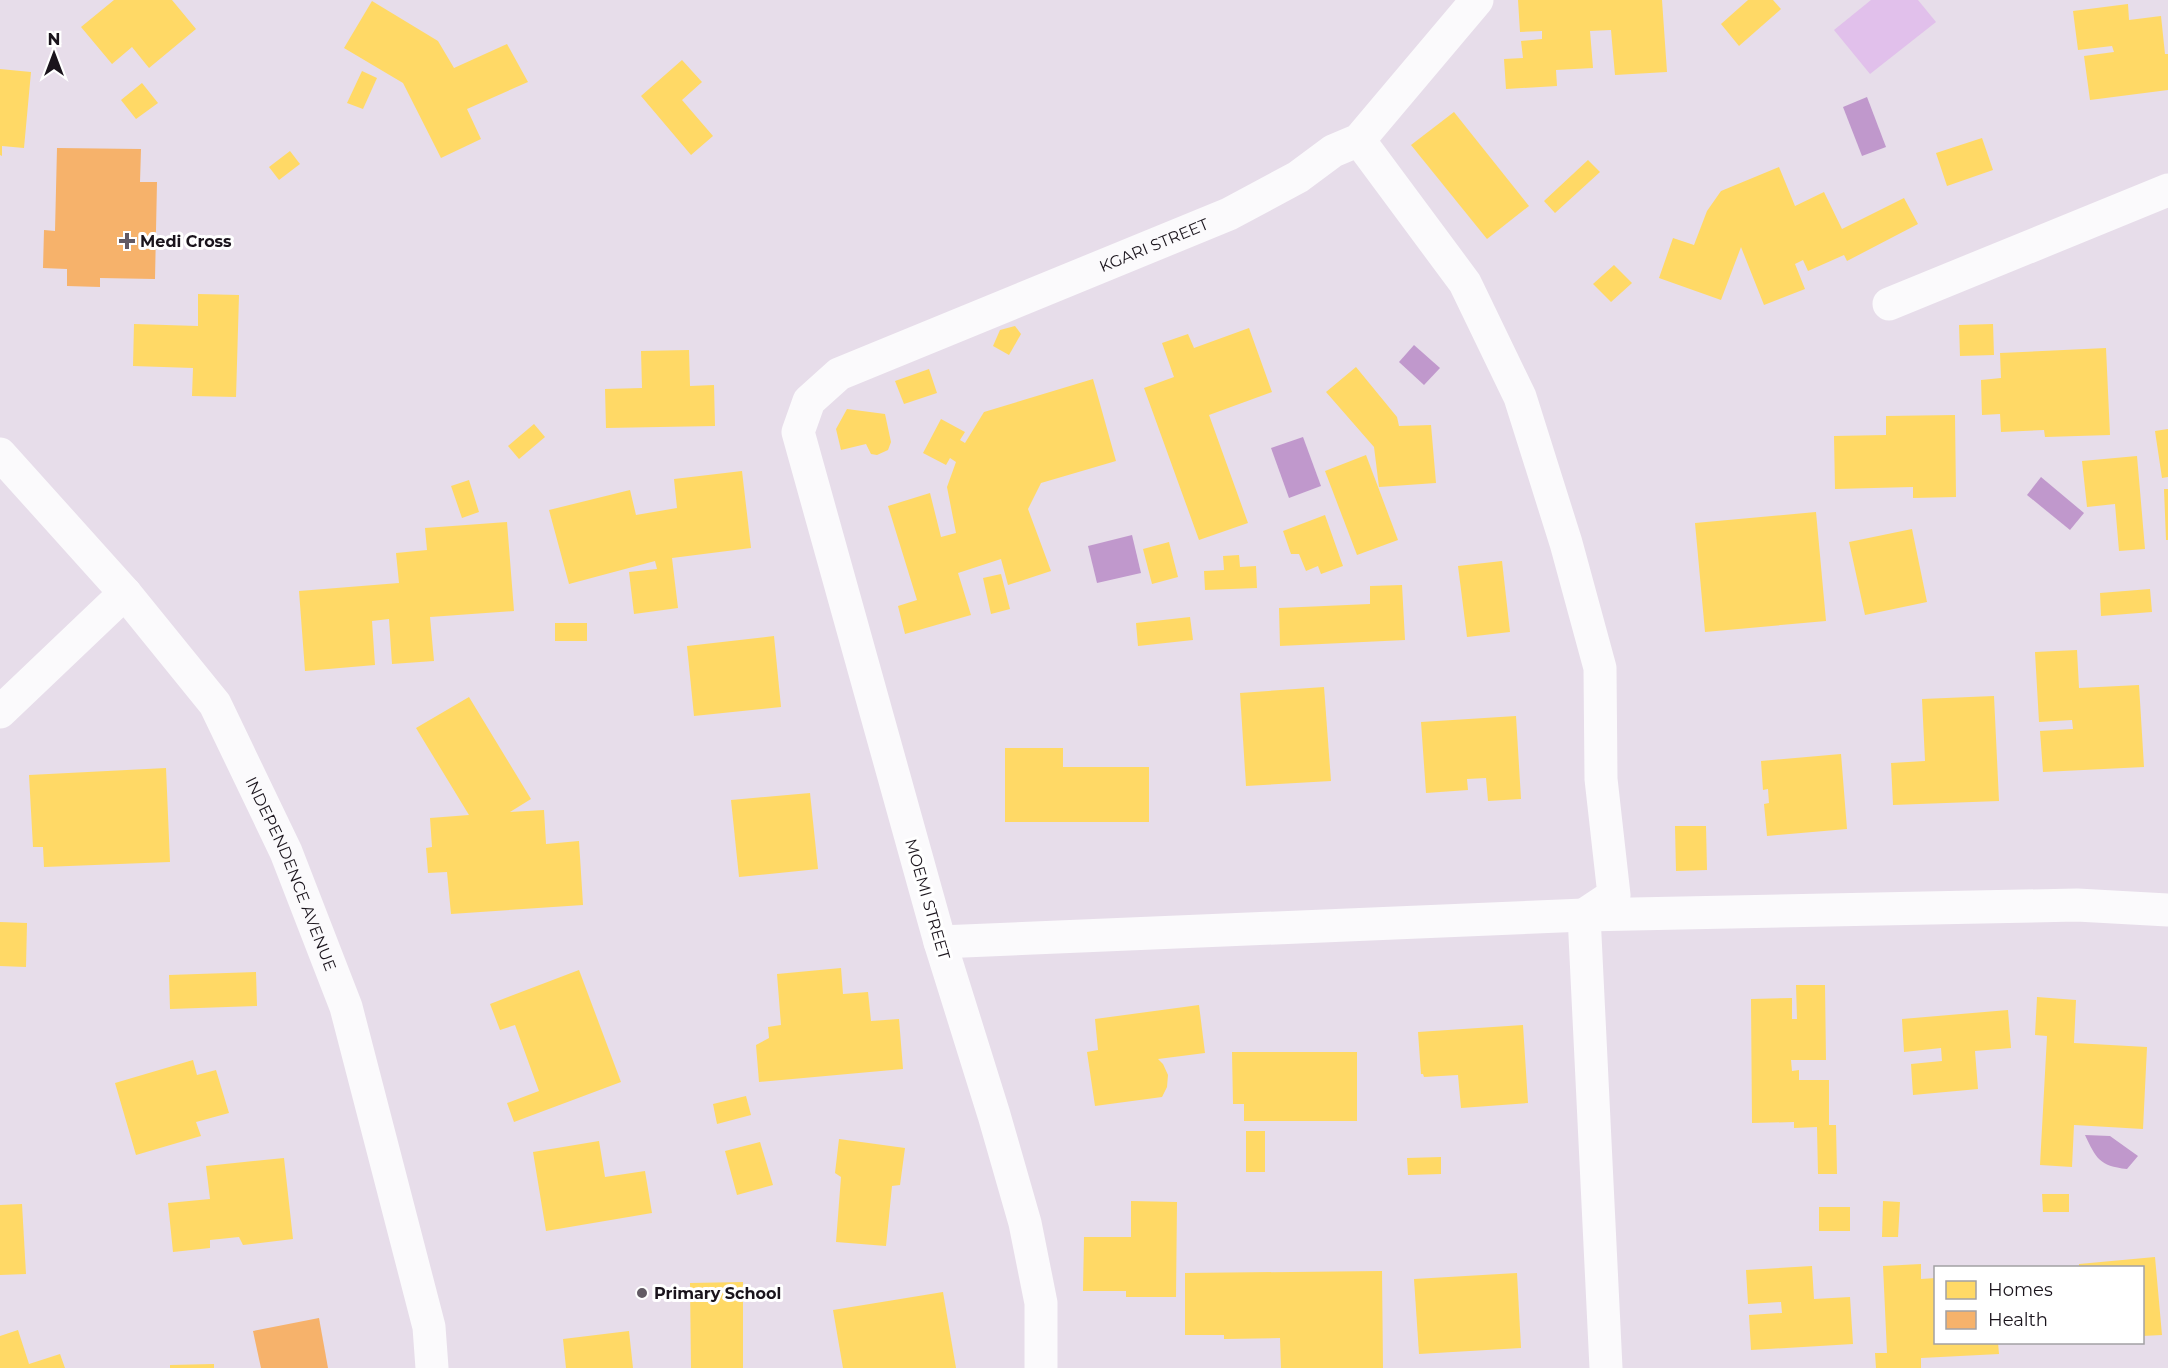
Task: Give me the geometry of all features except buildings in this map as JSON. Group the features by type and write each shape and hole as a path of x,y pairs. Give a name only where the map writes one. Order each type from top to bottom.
{"street":[{"name":"KGARI STREET","path":"798,432 808,401 839,374 1228,214 1298,177 1333,151 1359,140 1477,0"},
{"path":"1359,140 1465,283 1520,398 1566,543 1600,668 1601,779 1614,895 1584,915"},
{"path":"1889,304 2168,190"},
{"name":"MOEMI STREET","path":"798,432 940,942 1025,1223 1041,1303 1041,1368"},
{"name":"INDEPENDENCE AVENUE","path":"0,454 125,593 215,704 290,863 346,1007 429,1327 432,1368"},
{"path":"0,712 125,593"},
{"path":"940,942 1584,915 2078,905 2168,910"},
{"path":"1584,915 1606,1368"}],"shaded area":[{"path":"1871,0 1918,0 1936,22 1870,74 1834,30"},
{"path":"1867,97 1886,147 1862,156 1843,107"},
{"path":"1414,345 1440,368 1424,385 1399,362"},
{"path":"1303,437 1321,486 1289,498 1271,448"},
{"path":"2041,477 2084,513 2070,530 2027,495"},
{"path":"1132,535 1141,573 1097,583 1088,546"},
{"path":"2085,1135 2110,1136 2138,1156 2127,1169 2110,1166 2100,1160"}],"place":[{"name":"Medi Cross","path":"127,241"},
{"name":"Primary School","path":"642,1293"}]}
